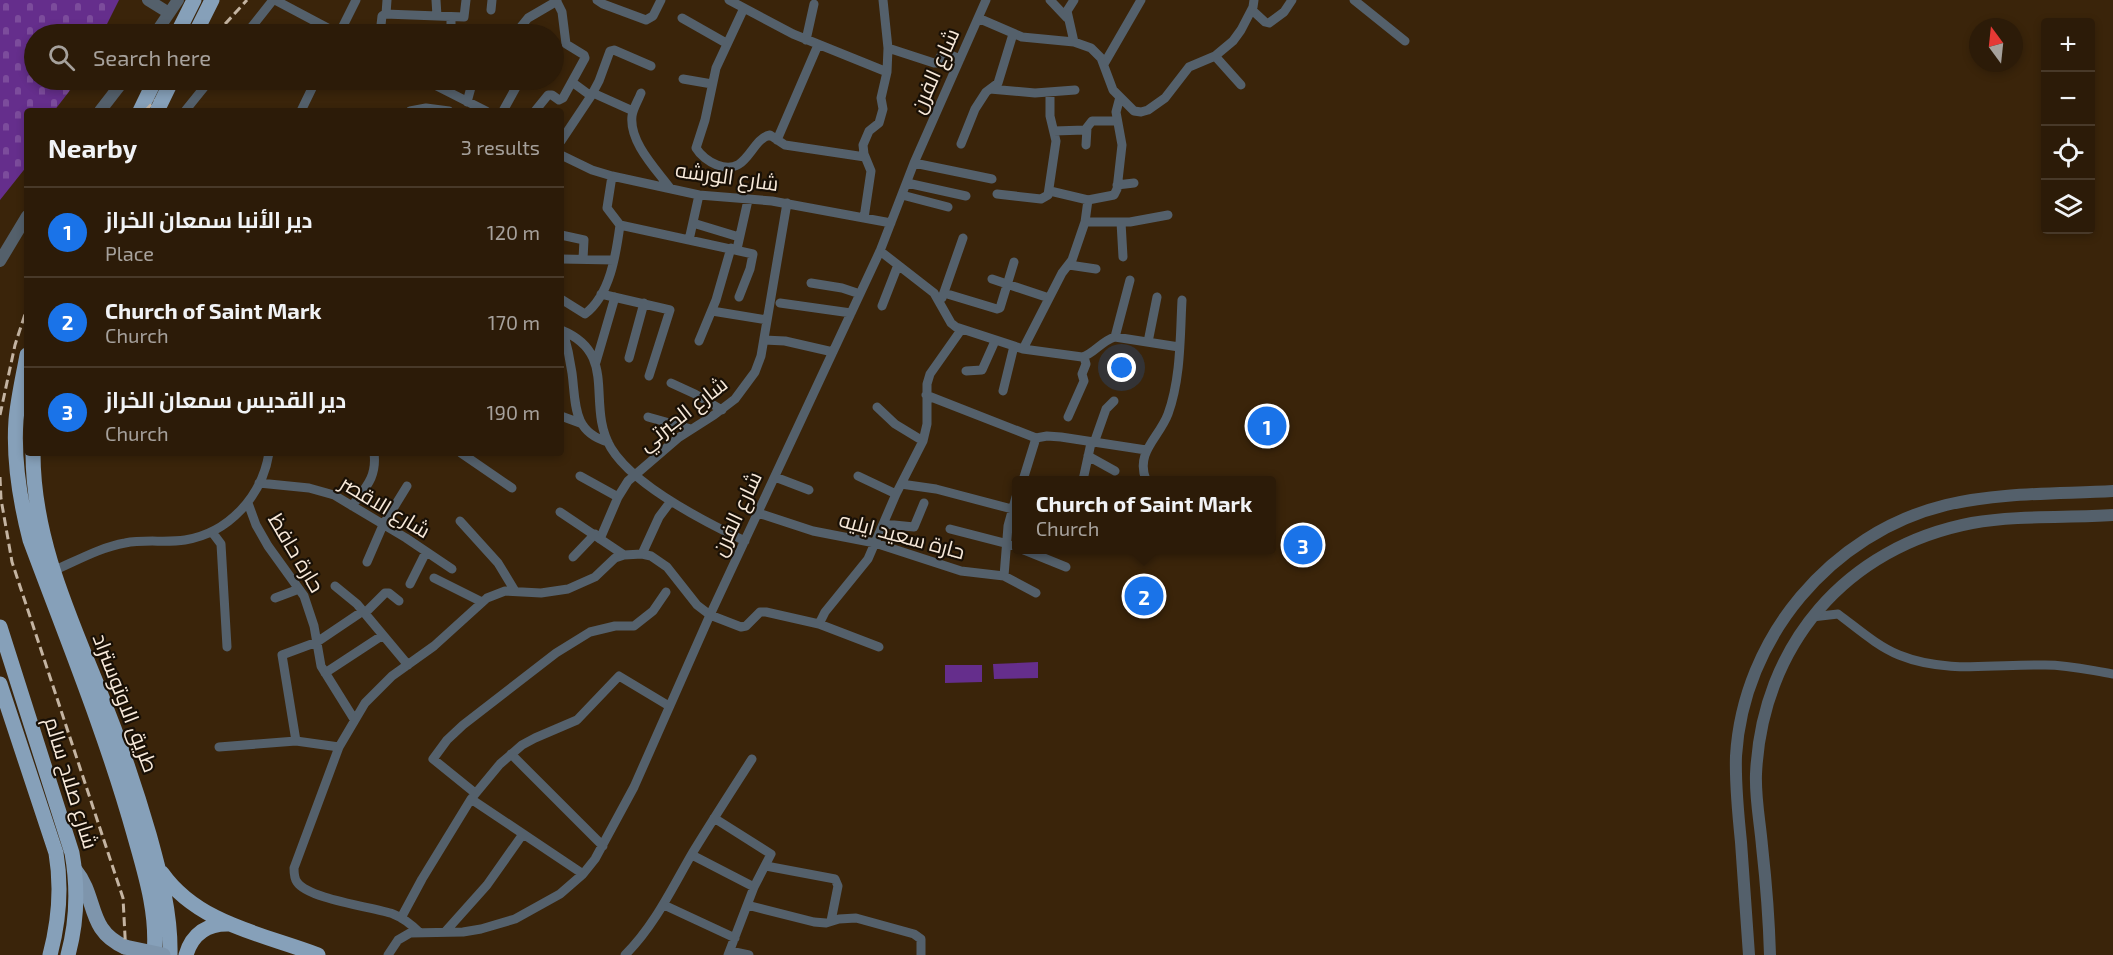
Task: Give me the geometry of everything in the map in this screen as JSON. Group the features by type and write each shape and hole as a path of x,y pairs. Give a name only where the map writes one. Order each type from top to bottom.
{"highway":[{"path":"182,24 194,0"},
{"path":"200,24 212,0"},
{"path":"141,108 150,90"},
{"path":"158,108 167,90"},
{"name":"طريق الاوتوستراد","path":"24,373 16,422 17,471 22,507 30,540 122,790 150,897 154,955"},
{"name":"طريق الاوتوستراد","path":"33,460 36,505 43,538 134,785 158,867 168,917 170,955"},
{"name":"شارع صلاح سالم","path":"0,627 68,836 75,870 75,914 68,955"},
{"name":"شارع صلاح سالم","path":"0,684 56,853 59,907 50,955"},
{"path":"158,867 167,880 189,902 230,924 318,955"},
{"path":"186,955 191,941 202,930 215,924 230,924"}],"main road":[{"path":"75,870 85,884 94,917 103,932 125,947 163,955"}],"street":[{"path":"148,0 169,14"},
{"path":"162,24 178,0"},
{"path":"254,24 274,0 320,24"},
{"path":"344,24 356,0"},
{"path":"386,14 387,0"},
{"path":"436,0 437,16"},
{"path":"381,24 382,16 386,14 461,18 465,16 466,0"},
{"path":"597,0 646,20 653,16 661,0"},
{"path":"729,0 806,40 887,72"},
{"name":"شارع الفرن","path":"388,955 398,940 410,933 481,929 515,919 560,894 583,874 603,846 634,787 710,615 880,251 914,163 986,0"},
{"path":"1050,0 1068,19"},
{"path":"1074,0 1067,11 1074,42"},
{"path":"1104,64 1141,0"},
{"path":"978,18 1013,34 1041,40 1074,42 1091,48 1104,64 1109,84 1134,111 1141,112 1166,98 1189,67 1215,56 1233,41 1253,5 1269,24 1284,12 1292,0"},
{"path":"1354,0 1404,41"},
{"path":"523,24 528,18 557,1 562,12 564,24"},
{"path":"864,218 871,171 865,158 863,145 869,131 879,123 884,109 881,98 887,72 888,48 884,1"},
{"path":"806,40 814,4"},
{"path":"744,9 726,44 712,84 705,120 696,148 700,154 713,164 729,167 742,163 766,136 774,137 785,145 865,158"},
{"path":"451,17 451,24"},
{"path":"682,18 726,44"},
{"path":"537,108 548,95 562,99 585,56 566,44 564,28"},
{"path":"961,144 975,109 990,89 998,83 1013,34"},
{"path":"777,140 818,45"},
{"path":"888,48 934,63 937,63 943,52 960,59"},
{"path":"564,137 592,95 609,53 614,50 651,66"},
{"path":"1215,56 1241,86"},
{"path":"683,79 712,84"},
{"path":"572,82 592,95 633,111"},
{"path":"990,89 1020,93 1074,90"},
{"path":"102,108 116,90"},
{"path":"187,108 202,90"},
{"path":"302,108 311,90"},
{"path":"444,90 480,108"},
{"path":"467,102 470,90"},
{"path":"504,108 514,90"},
{"path":"641,93 633,111 633,128 636,138 670,188"},
{"path":"997,194 1041,200 1048,195 1056,141 1050,116 1050,93"},
{"path":"1050,191 1088,200 1114,195 1122,145 1117,121 1117,106 1120,97"},
{"path":"1086,146 1087,128 1092,121 1117,121"},
{"path":"1054,131 1087,128"},
{"name":"شارع الورشه","path":"564,156 592,170 612,176 699,195 787,203 891,223"},
{"path":"914,163 992,179"},
{"path":"612,176 607,208 620,225 734,248 753,254 739,297"},
{"path":"907,183 966,196"},
{"path":"1117,185 1134,183"},
{"path":"689,240 699,195"},
{"path":"902,195 948,207"},
{"path":"699,341 739,237 748,200"},
{"path":"1003,391 1018,348 1072,260 1085,222 1088,200"},
{"name":"شارع الجبرتي","path":"573,557 597,536 618,497 635,474 691,429 722,410 735,399 751,379 761,356 787,203"},
{"path":"1085,222 1121,222 1168,215"},
{"path":"0,261 24,221"},
{"path":"1121,222 1123,257"},
{"path":"693,223 739,237"},
{"path":"564,301 586,314 601,294 614,260 620,225"},
{"path":"564,236 584,240 583,259"},
{"path":"963,238 942,298 951,323 961,330 1018,348 1084,357 1102,342 1115,337 1179,347"},
{"path":"880,251 942,298 997,309 1002,306 1014,262"},
{"path":"564,259 614,260"},
{"path":"882,306 898,265"},
{"path":"1069,265 1096,269"},
{"path":"992,279 1049,298"},
{"path":"1115,337 1130,280"},
{"path":"811,283 842,288 860,294"},
{"path":"601,294 669,310 649,376"},
{"path":"615,297 596,362 599,414 608,442 618,458 635,474 671,501 745,541"},
{"path":"1148,342 1157,297"},
{"path":"1145,476 1143,467 1146,450 1167,417 1172,402 1182,300"},
{"path":"629,358 644,303"},
{"path":"780,303 851,313"},
{"path":"712,311 767,320"},
{"path":"819,624 825,612 868,559 896,494 923,441 927,424 926,395 930,374 961,330"},
{"path":"564,332 573,335 587,346 596,362"},
{"path":"564,339 572,370 576,410 580,423 592,436 608,442"},
{"path":"764,340 785,341 833,352"},
{"path":"966,370 982,370 994,341"},
{"path":"1068,417 1084,381 1082,374 1086,364 1084,357"},
{"path":"671,383 722,410"},
{"path":"926,395 1036,438 1061,437 1146,450"},
{"path":"1084,476 1088,456 1100,423 1106,409 1114,401"},
{"path":"877,407 895,424 923,441"},
{"path":"564,417 580,423"},
{"path":"648,417 691,429"},
{"path":"1025,476 1036,438"},
{"path":"53,570 114,545 127,542 185,540 212,532 232,519 248,503 260,483 267,456"},
{"path":"352,506 374,474 374,456"},
{"path":"465,456 512,488"},
{"path":"1088,456 1115,471"},
{"path":"580,476 618,497"},
{"path":"858,476 896,494"},
{"path":"775,477 809,489"},
{"name":"شارع الاقصر","path":"260,483 321,490 334,495 452,569"},
{"path":"901,484 936,489 1012,509 1006,542 1004,576"},
{"path":"367,562 383,525 407,486"},
{"path":"1749,955 1736,757 1740,724 1758,666 1783,618 1820,576 1865,540 1909,517 1962,501 1982,498 2113,491"},
{"path":"642,554 659,518 671,501"},
{"name":"حارة حافظ","path":"248,503 256,525 268,546 299,589 310,611 318,658 354,719"},
{"path":"884,524 914,527 924,503"},
{"path":"560,512 624,555"},
{"name":"حارة سعيد ايليه","path":"758,513 813,531 875,543 961,571 1004,576 1036,592"},
{"path":"1770,955 1756,794 1757,758 1767,705 1779,673 1794,641 1812,617 1854,574 1886,554 1920,538 1956,527 2002,520 2113,515"},
{"path":"460,521 498,563 514,591"},
{"path":"950,529 1012,544"},
{"path":"212,532 221,544 227,647"},
{"path":"410,584 426,552"},
{"path":"395,955 408,940 420,933 401,918 315,893 301,886 294,875 296,862 339,747 354,719 378,689 447,635 482,602 496,594 514,591 550,592 577,586 594,577 615,558 642,554 660,561 667,567 697,605 710,615 741,627 746,626 763,612 819,624 879,647"},
{"path":"1036,554 1066,567"},
{"path":"434,579 482,602"},
{"path":"336,586 364,612 408,665"},
{"path":"274,598 299,589"},
{"path":"583,874 523,834 473,796 434,760 447,740 486,705 556,652 590,632 615,626 634,626 653,611 666,592"},
{"path":"1834,592 1838,614"},
{"path":"296,741 282,655 317,642 364,612 385,593 389,593 399,601"},
{"path":"1812,617 1838,614 1886,649 1915,661 1961,667 2068,666 2113,674"},
{"path":"325,673 383,635"},
{"path":"401,918 473,796 511,754 535,738 577,720 619,676 669,706"},
{"path":"1740,724 1762,730"},
{"path":"219,747 296,741 339,747"},
{"path":"511,754 603,846"},
{"path":"625,955 638,942 664,905 714,818 752,759"},
{"path":"714,818 769,851 771,857 754,887 729,953 749,955"},
{"path":"445,932 487,885 523,834"},
{"path":"692,855 754,887"},
{"path":"766,866 835,879 838,886 831,921"},
{"path":"1744,886 1748,881 1755,879 1761,881 1765,887"},
{"path":"664,905 735,938"},
{"path":"747,905 814,922 856,918 914,934 921,939 921,955"}],"green space":[{"path":"0,0 119,0 107,24 24,24 24,90 70,90 56,108 24,108 24,170 0,200"},
{"path":"1038,662 1038,678 994,679 993,664"},
{"path":"945,665 982,665 982,682 945,683"}],"railway":[{"path":"225,24 247,0"},
{"path":"148,108 165,90"},
{"path":"0,415 15,345 24,317"},
{"path":"0,477 1,499 12,562 123,898 126,955"}],"place":[{"name":"دير الأنبا سمعان الخراز","path":"1267,426"},
{"name":"دير القديس سمعان الخراز","path":"1303,545"},
{"name":"Church of Saint Mark","path":"1144,596"}]}
